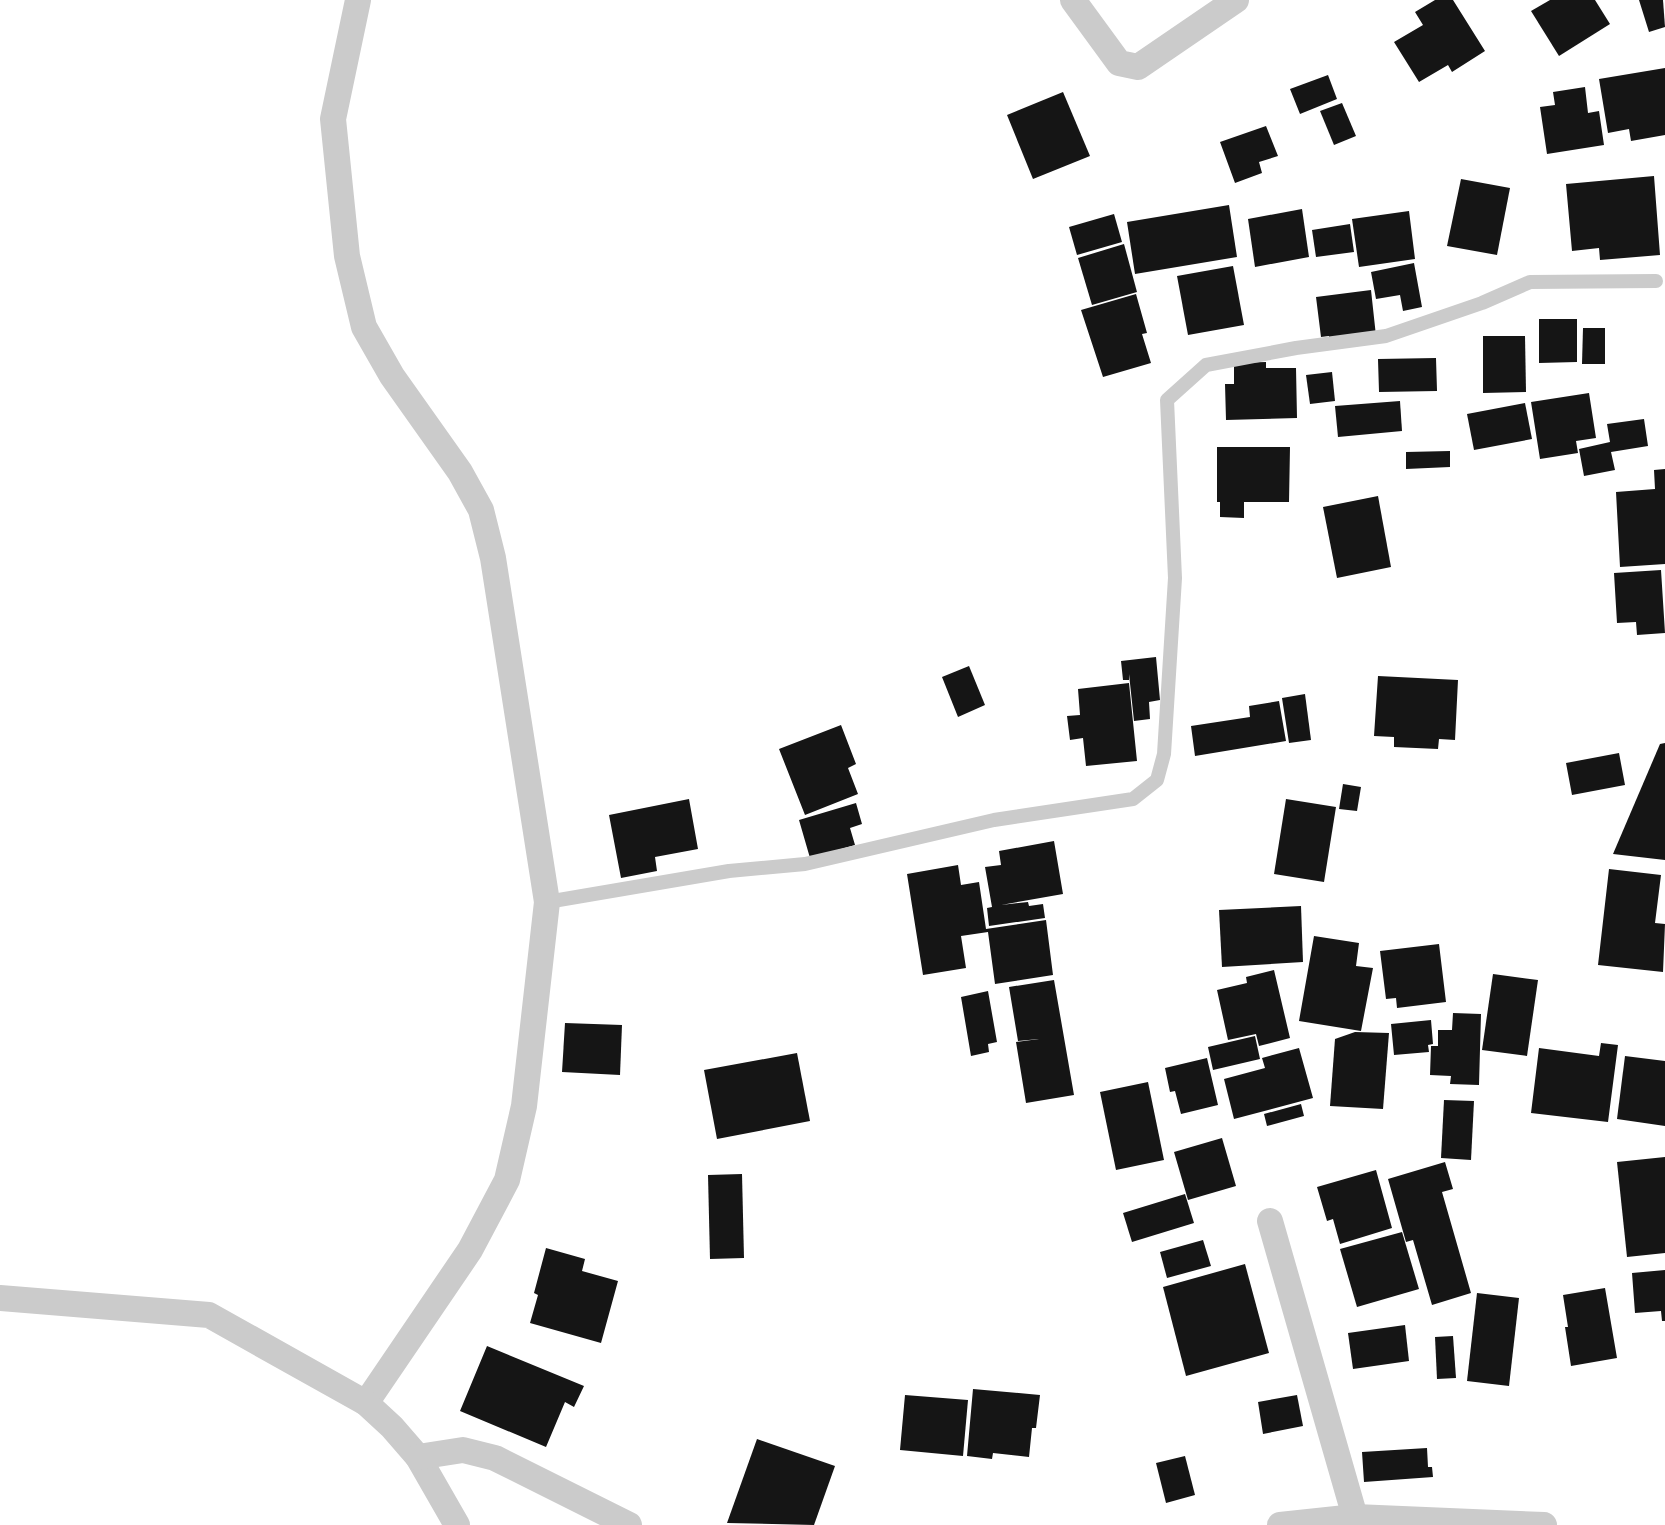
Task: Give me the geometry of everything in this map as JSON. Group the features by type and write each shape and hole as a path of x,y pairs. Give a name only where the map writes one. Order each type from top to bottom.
{"street":[{"path":"358,0 333,119 347,256 364,327 392,376 460,472 481,510 493,558 547,902 524,1106 507,1180 470,1250 366,1403"},
{"path":"1073,0 1119,63 1138,67 1236,0"},
{"path":"1270,1221 1355,1517"},
{"path":"0,1298 209,1315 366,1403 418,1457 457,1525"},
{"path":"418,1457 463,1450 495,1458 629,1525"},
{"path":"1280,1525 1355,1517 1544,1525"}],"lane":[{"path":"547,902 729,871 805,864 994,820 1133,799 1157,780 1164,754 1175,578 1167,400 1206,365 1296,348 1386,336 1482,303 1530,282 1656,281"}],"building":[{"path":"1435,0 1453,0 1485,51 1452,72 1448,65 1419,82 1394,42 1423,25 1415,12"},
{"path":"1550,0 1595,0 1610,24 1559,56 1531,11"},
{"path":"1639,0 1663,0 1665,27 1649,32"},
{"path":"1665,68 1665,135 1631,141 1629,129 1608,133 1599,79"},
{"path":"1328,75 1337,99 1300,114 1290,89"},
{"path":"1585,87 1588,113 1599,111 1604,145 1547,154 1540,107 1555,105 1553,92"},
{"path":"1063,92 1090,156 1033,179 1007,115"},
{"path":"1342,103 1356,136 1334,145 1320,111"},
{"path":"1266,126 1278,156 1259,162 1262,173 1235,183 1220,142"},
{"path":"1654,176 1660,255 1600,260 1599,248 1572,251 1566,184"},
{"path":"1461,179 1510,188 1497,255 1447,246"},
{"path":"1229,205 1237,257 1135,274 1127,222"},
{"path":"1302,209 1309,257 1255,267 1248,219"},
{"path":"1409,211 1415,259 1359,267 1352,219"},
{"path":"1114,214 1122,242 1077,255 1069,227"},
{"path":"1350,224 1354,252 1316,257 1312,230"},
{"path":"1124,244 1137,292 1092,305 1078,258"},
{"path":"1414,263 1422,307 1403,311 1400,295 1376,299 1371,272"},
{"path":"1233,266 1244,325 1188,335 1177,276"},
{"path":"1371,290 1376,336 1329,342 1329,336 1321,337 1316,297"},
{"path":"1136,294 1147,333 1142,334 1151,363 1103,377 1081,310"},
{"path":"1539,319 1577,319 1577,362 1539,363"},
{"path":"1583,328 1605,328 1605,364 1582,364"},
{"path":"1483,336 1525,336 1526,392 1483,393"},
{"path":"1436,358 1437,391 1379,392 1378,359"},
{"path":"1266,362 1266,368 1296,368 1297,418 1226,420 1225,384 1234,384 1234,363"},
{"path":"1332,372 1335,401 1310,404 1306,375"},
{"path":"1589,393 1596,438 1576,441 1578,453 1540,459 1531,402"},
{"path":"1400,401 1402,431 1338,437 1335,406"},
{"path":"1525,403 1532,439 1474,450 1467,414"},
{"path":"1644,419 1648,446 1611,452 1615,470 1584,476 1579,449 1610,442 1607,424"},
{"path":"1217,447 1290,447 1289,502 1244,502 1244,518 1220,517"},
{"path":"1450,451 1450,467 1406,469 1406,452"},
{"path":"1665,469 1665,564 1620,567 1616,492 1655,489 1654,470"},
{"path":"1378,496 1391,567 1337,578 1323,507"},
{"path":"1661,570 1665,633 1637,635 1636,622 1617,623 1614,573"},
{"path":"1156,657 1160,700 1149,702 1150,719 1134,721 1129,674 1129,680 1123,680 1121,661"},
{"path":"969,666 985,705 958,717 942,677"},
{"path":"1378,676 1458,680 1455,740 1439,739 1438,749 1394,747 1394,737 1374,736"},
{"path":"1129,683 1137,761 1086,766 1083,738 1070,740 1067,716 1080,715 1078,689"},
{"path":"1305,694 1311,740 1289,743 1282,698"},
{"path":"1279,701 1286,741 1195,756 1191,726 1250,717 1249,706"},
{"path":"841,725 856,764 848,768 858,794 805,815 779,749"},
{"path":"1665,743 1665,860 1613,854 1660,744"},
{"path":"1619,753 1625,785 1572,795 1566,763"},
{"path":"1343,784 1361,787 1357,811 1339,809"},
{"path":"689,799 698,849 655,857 657,871 621,878 609,815"},
{"path":"1286,799 1336,807 1324,882 1274,874"},
{"path":"856,803 862,824 850,828 855,845 810,858 799,820"},
{"path":"1054,841 1063,894 1001,905 1043,904 1045,918 989,926 987,908 992,907 985,867 1001,865 999,851"},
{"path":"958,865 961,885 979,882 986,929 1046,920 1053,975 995,984 988,932 961,936 966,968 923,975 907,874"},
{"path":"1609,869 1661,875 1655,923 1665,924 1663,972 1598,965"},
{"path":"1301,906 1303,962 1222,967 1219,910"},
{"path":"1314,936 1359,943 1356,966 1373,968 1361,1031 1299,1021"},
{"path":"1439,944 1446,1002 1397,1008 1396,998 1386,999 1380,951"},
{"path":"1274,970 1290,1038 1259,1046 1256,1034 1228,1040 1217,990 1247,983 1246,977"},
{"path":"1493,974 1538,980 1527,1056 1482,1050"},
{"path":"1054,980 1074,1095 1026,1103 1016,1042 1039,1039 1018,1041 1009,987"},
{"path":"988,991 997,1042 988,1044 989,1052 971,1056 961,997"},
{"path":"1453,1013 1481,1014 1479,1085 1450,1084 1451,1076 1430,1075 1431,1046 1438,1046 1438,1030 1452,1030"},
{"path":"1431,1020 1433,1044 1428,1045 1429,1052 1394,1055 1391,1024"},
{"path":"565,1023 622,1025 620,1075 562,1072"},
{"path":"1355,1032 1389,1033 1383,1109 1330,1106 1335,1039"},
{"path":"1255,1036 1260,1059 1213,1070 1208,1047"},
{"path":"1601,1043 1618,1045 1608,1122 1531,1113 1539,1048 1599,1056"},
{"path":"1299,1048 1313,1098 1234,1119 1224,1079 1265,1068 1262,1058"},
{"path":"797,1053 810,1121 717,1139 704,1070"},
{"path":"1625,1056 1665,1061 1665,1126 1617,1119"},
{"path":"1207,1058 1218,1105 1181,1114 1175,1091 1170,1092 1165,1068"},
{"path":"1148,1082 1164,1160 1116,1170 1100,1092"},
{"path":"1444,1100 1474,1101 1471,1160 1441,1158"},
{"path":"1301,1104 1304,1116 1267,1126 1264,1114"},
{"path":"1222,1138 1236,1186 1188,1200 1174,1152"},
{"path":"1665,1157 1665,1253 1627,1257 1617,1162"},
{"path":"1445,1162 1453,1189 1442,1192 1471,1293 1432,1305 1413,1240 1406,1242 1388,1179"},
{"path":"1376,1170 1392,1228 1340,1244 1333,1219 1327,1221 1317,1187"},
{"path":"742,1174 744,1258 710,1259 708,1175"},
{"path":"1185,1194 1194,1223 1132,1242 1123,1213"},
{"path":"1402,1232 1419,1289 1357,1307 1340,1249"},
{"path":"1203,1240 1211,1266 1167,1278 1160,1252"},
{"path":"546,1248 585,1259 582,1271 618,1281 601,1343 530,1323"},
{"path":"1245,1264 1269,1353 1186,1376 1163,1287"},
{"path":"1665,1270 1665,1321 1662,1321 1661,1311 1635,1313 1632,1273"},
{"path":"1605,1288 1617,1358 1571,1366 1563,1295"},
{"path":"1477,1293 1519,1298 1509,1386 1467,1381"},
{"path":"1405,1325 1409,1361 1353,1369 1348,1333"},
{"path":"1453,1336 1456,1378 1437,1379 1435,1337"},
{"path":"487,1346 584,1386 574,1407 565,1402 546,1447 460,1411"},
{"path":"973,1389 1040,1395 1029,1457 993,1453 992,1459 967,1456"},
{"path":"905,1395 968,1400 963,1456 900,1450"},
{"path":"1297,1395 1303,1426 1263,1434 1258,1402"},
{"path":"757,1439 835,1466 814,1525 727,1523"},
{"path":"1427,1448 1428,1467 1432,1467 1433,1477 1364,1482 1362,1452"},
{"path":"1185,1456 1195,1495 1166,1503 1156,1463"}]}
